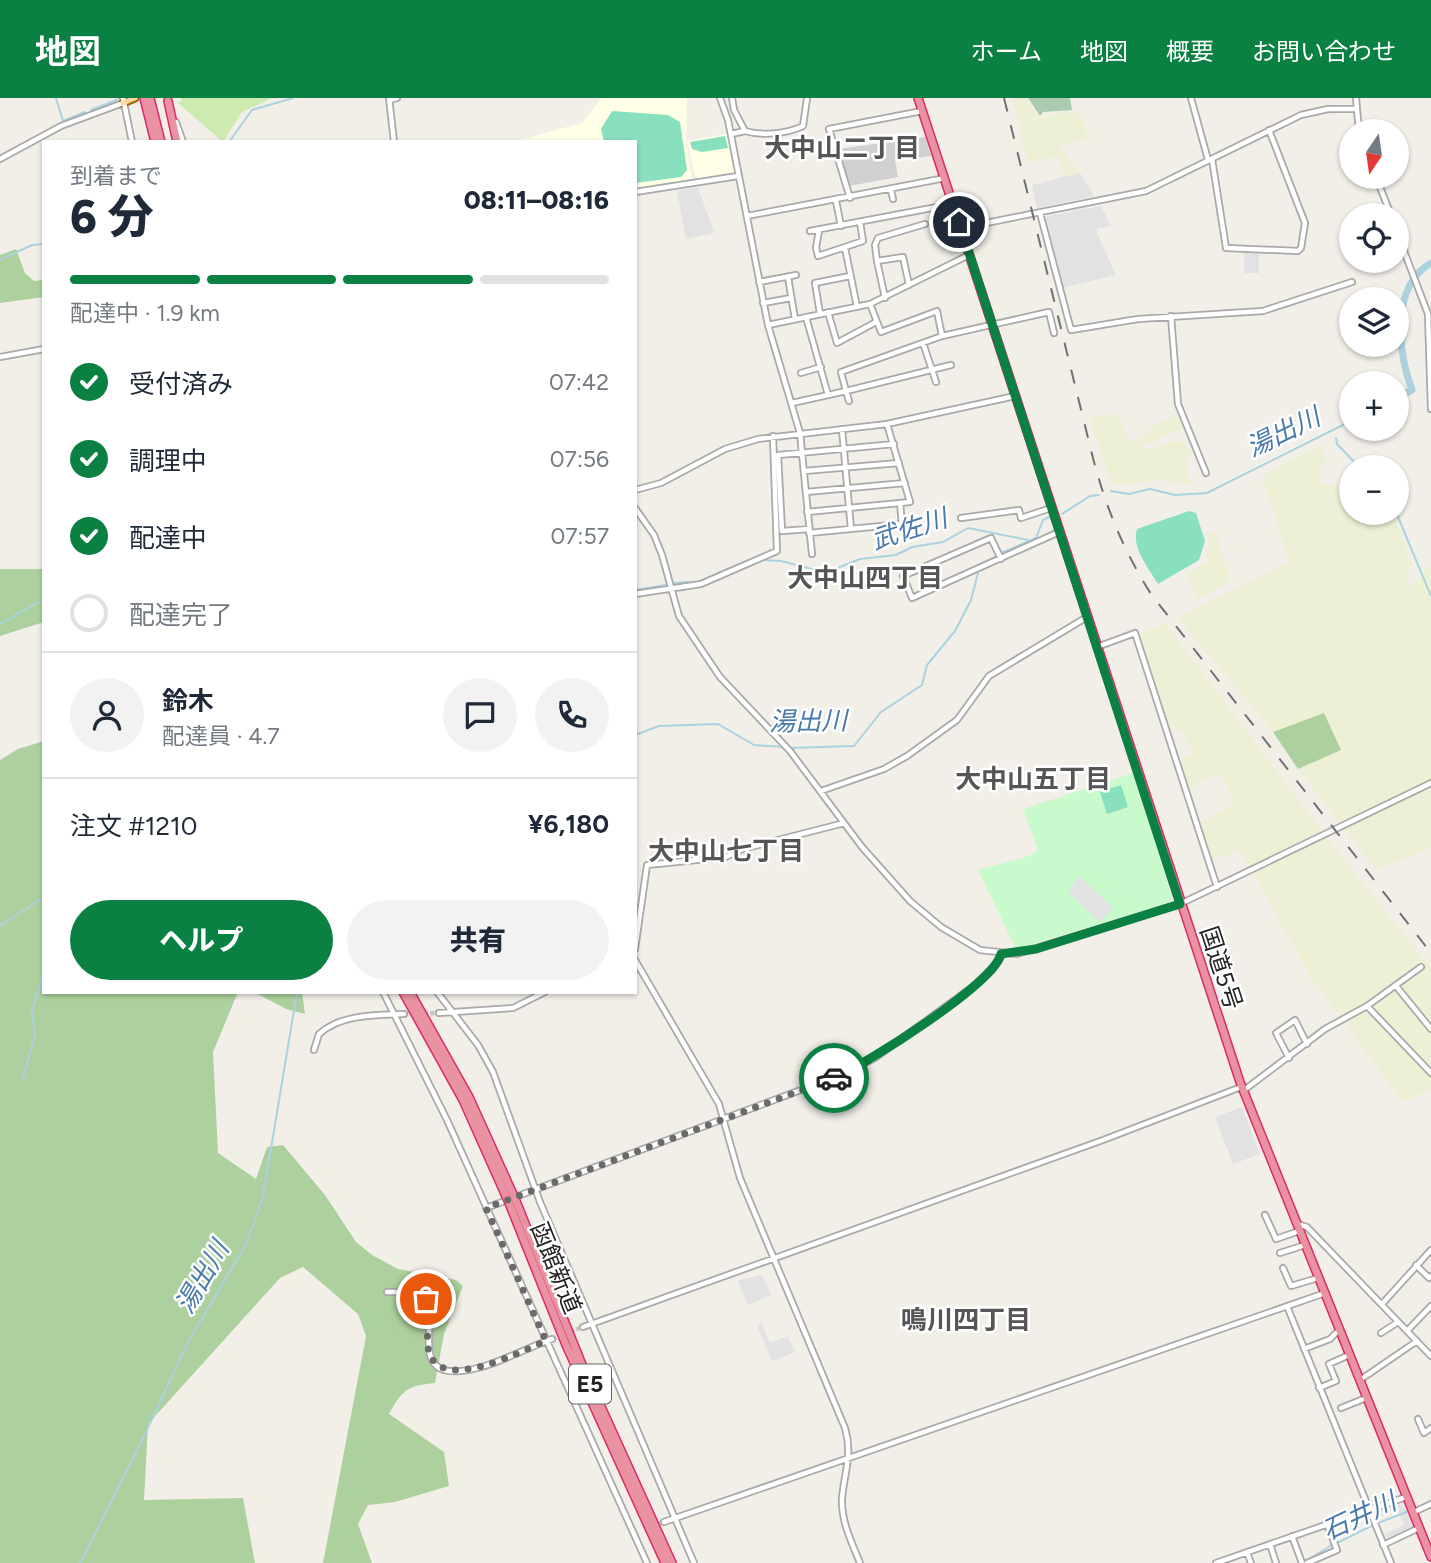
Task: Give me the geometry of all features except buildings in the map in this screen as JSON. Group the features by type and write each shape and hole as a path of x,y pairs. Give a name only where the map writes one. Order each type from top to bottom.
{"highway":[{"path":"143,98 154,140"},
{"path":"143,98 160,140"},
{"name":"国道5号","path":"918,98 1242,1089 1431,1557"},
{"path":"168,100 177,140"},
{"name":"函館新道","path":"403,994 463,1100 509,1193"},
{"name":"函館新道","path":"411,994 469,1097 586,1376 672,1563"},
{"name":"函館新道","path":"513,1202 566,1345 665,1563"}],"main road":[{"path":"123,100 143,98"}],"street":[{"path":"394,140 389,99 397,98"},
{"path":"720,98 731,134 768,325 800,433 812,554"},
{"path":"732,98 734,110 745,131"},
{"path":"731,134 745,131 777,133 799,128 805,122 807,98"},
{"path":"1191,98 1210,160 1226,248 1298,251 1301,248 1306,223 1269,130"},
{"path":"1356,98 1357,119"},
{"path":"0,159 61,126 123,100 132,140"},
{"path":"168,100 182,140"},
{"path":"961,228 1146,191 1269,130 1315,111 1355,108"},
{"path":"850,198 829,129 922,111"},
{"path":"637,192 739,176"},
{"path":"747,216 945,178"},
{"path":"891,190 893,199"},
{"path":"836,201 841,226"},
{"path":"810,231 953,204"},
{"path":"1040,213 1070,330 1171,316 1263,311 1352,282"},
{"path":"819,230 816,248 818,257 863,242 860,222"},
{"path":"885,298 874,245 878,238 925,224"},
{"path":"845,248 857,307"},
{"path":"768,325 870,304 970,254"},
{"path":"877,261 903,257 909,285"},
{"path":"1409,263 1430,324 1431,409"},
{"path":"759,282 796,275"},
{"path":"820,314 815,283 850,276"},
{"path":"788,277 795,319"},
{"path":"763,303 792,298"},
{"path":"870,304 881,332 937,311 942,337"},
{"path":"828,312 837,343 876,322"},
{"path":"849,401 841,372 923,343 1049,312 1054,333"},
{"path":"1171,316 1178,404 1206,473"},
{"path":"806,317 828,395"},
{"path":"923,343 936,382"},
{"path":"0,357 42,349"},
{"path":"792,403 951,365"},
{"path":"801,373 821,368"},
{"path":"637,489 675,477 735,445 773,436 887,424 1015,396"},
{"path":"807,512 911,502 887,424"},
{"path":"842,428 851,529"},
{"path":"637,594 671,590 710,581 777,551 773,436"},
{"path":"894,444 778,454 782,531 902,524 900,503"},
{"path":"804,471 899,463"},
{"path":"806,492 905,482"},
{"path":"961,518 1019,510 1021,518 1051,508"},
{"path":"637,512 654,535 679,616 708,662 790,751 844,823 926,916 968,944 1001,954 1036,949 1180,904 1431,783"},
{"path":"1001,559 991,538 903,576 912,598 1001,559 1059,532"},
{"path":"821,791 884,769 907,756 957,720 989,676 1087,617"},
{"path":"1097,647 1135,633 1217,887"},
{"path":"637,935 647,865 726,857 743,849 844,823"},
{"path":"486,1208 726,1120 864,1064 978,983 992,970 1001,954"},
{"path":"637,964 712,1091 726,1120 740,1178 845,1428 850,1457 842,1497 843,1513 860,1563"},
{"path":"583,1327 1242,1089 1289,1058 1325,1028 1367,1006 1420,967"},
{"path":"1396,986 1431,1029"},
{"path":"384,994 447,1120 549,1340 647,1563"},
{"path":"439,994 455,1012 493,1072 535,1189 694,1563"},
{"path":"439,1013 513,1008 541,994"},
{"path":"1367,1006 1431,1073"},
{"path":"314,1050 318,1034 336,1023 404,1014"},
{"path":"1289,1058 1276,1032 1295,1020 1307,1044"},
{"path":"1265,1215 1276,1239 1298,1227 1307,1227 1431,1356"},
{"path":"1280,1253 1305,1245"},
{"path":"1382,1304 1431,1250"},
{"path":"1416,1265 1429,1278 1431,1276"},
{"path":"1283,1268 1291,1286 1318,1278"},
{"path":"387,1292 417,1294 426,1299 430,1310 429,1352 435,1363 448,1370 472,1368 549,1340"},
{"path":"664,1522 1325,1293"},
{"path":"1287,1306 1391,1563"},
{"path":"1407,1331 1431,1307"},
{"path":"1426,1312 1431,1317"},
{"path":"1381,1333 1398,1322"},
{"path":"1304,1349 1330,1339 1339,1330"},
{"path":"1359,1380 1417,1341"},
{"path":"1319,1388 1336,1381 1329,1364 1349,1355"},
{"path":"1341,1408 1367,1398"},
{"path":"1418,1419 1424,1433 1431,1428"},
{"path":"1216,1563 1407,1497"},
{"path":"1413,1512 1431,1504"},
{"path":"1307,1563 1337,1550 1328,1524"},
{"path":"1383,1545 1419,1528"},
{"path":"1292,1536 1301,1563"},
{"path":"1270,1544 1276,1563"},
{"path":"1247,1552 1251,1563"}],"shaded area":[{"path":"602,98 687,98 686,142 692,179 637,188 637,140 519,140 582,123"},
{"path":"1012,98 1026,98 1040,118 1060,113 1080,113 1089,140 1059,144 1080,173 1064,178 1059,157 1028,163"},
{"path":"1028,98 1070,98 1072,110 1043,112 1040,116"},
{"path":"727,134 734,172 698,179 695,177 687,141"},
{"path":"925,137 931,156 895,161 898,177 849,186 839,149"},
{"path":"1080,173 1094,196 1037,208 1032,185"},
{"path":"698,187 714,233 686,239 677,191"},
{"path":"1101,206 1111,226 1097,229 1097,233 1116,275 1062,288 1043,217"},
{"path":"1244,252 1259,253 1259,273 1244,273"},
{"path":"1116,414 1121,419 1127,438 1135,442 1155,425 1176,415 1182,429 1144,445 1145,450 1176,441 1184,443 1193,456 1185,460 1191,486 1160,480 1120,485 1111,482 1089,417"},
{"path":"1320,445 1327,461 1319,469 1322,485 1337,484 1339,488 1339,525 1398,525 1412,565 1405,574 1409,589 1431,564 1431,848 1376,870 1298,769 1341,750 1324,713 1273,732 1177,617 1289,562 1263,479 1270,471"},
{"path":"1215,531 1231,581 1196,599 1187,574 1206,562 1209,534"},
{"path":"1165,622 1332,844 1431,968 1431,1089 1403,1102 1311,978 1240,850 1211,861 1201,822 1235,803 1220,774 1188,788 1179,759 1193,753 1181,731 1171,730 1138,635"},
{"path":"1079,876 1113,908 1100,922 1068,892"},
{"path":"1242,1107 1260,1154 1233,1164 1215,1117"},
{"path":"762,1275 771,1295 748,1305 738,1281"},
{"path":"762,1324 770,1343 788,1336 795,1352 772,1361 757,1326"},
{"path":"1399,1504 1404,1506 1414,1527 1387,1539 1385,1534 1404,1525 1397,1510 1374,1519 1372,1513"}],"green space":[{"path":"181,98 272,98 242,112 224,140 221,140 177,102 182,102"},
{"path":"612,111 668,115 680,122 687,170 681,177 637,183 637,140 604,140 601,129"},
{"path":"725,136 728,148 702,152 692,149 690,142"},
{"path":"16,249 25,273 34,281 42,280 42,297 0,303 0,255"},
{"path":"1189,511 1196,513 1205,541 1199,560 1158,584 1139,551 1136,543 1137,529"},
{"path":"0,569 42,569 42,623 0,636"},
{"path":"1324,713 1341,750 1298,769 1273,732"},
{"path":"42,742 42,994 237,994 213,1052 218,1153 256,1179 267,1147 283,1145 325,1195 356,1242 372,1255 398,1269 456,1280 463,1286 444,1334 435,1383 407,1390 389,1414 444,1452 449,1486 395,1502 368,1505 358,1524 372,1563 323,1563 366,1336 358,1314 303,1267 280,1278 148,1424 144,1500 243,1498 255,1563 0,1563 0,760 18,749"},
{"path":"1133,773 1172,898 1168,903 1016,949 978,870 1029,856 1038,850 1023,809"},
{"path":"1121,785 1128,807 1107,814 1100,792"},
{"path":"258,994 302,994 305,1014 286,1009"}],"waterway":[{"path":"56,98 63,121 85,112"},
{"path":"230,140 252,110 293,98"},
{"path":"91,110 119,99"},
{"path":"0,260 32,245 42,244"},
{"name":"湯出川","path":"1406,371 1401,339 1403,304 1418,274 1431,263"},
{"name":"湯出川","path":"1409,381 1412,390 1409,392"},
{"name":"湯出川","path":"1111,491 1129,494 1150,489 1175,495 1207,493 1339,427"},
{"path":"1336,438 1337,444 1348,455"},
{"name":"湯出川","path":"1062,514 1090,496 1099,495"},
{"name":"湯出川","path":"1001,553 1036,538 1043,520 1049,517"},
{"path":"1401,525 1431,596"},
{"name":"武佐川","path":"761,560 781,561 819,571 835,569 860,559 896,555 912,547 943,542 968,528 1028,540"},
{"name":"湯出川","path":"981,564 995,557"},
{"name":"武佐川","path":"700,581 737,565"},
{"name":"湯出川","path":"789,748 854,746 881,712 922,685 927,665 955,631 971,600 978,573"},
{"name":"武佐川","path":"674,583 688,582"},
{"name":"武佐川","path":"637,590 666,585"},
{"name":"武佐川","path":"0,624 42,600"},
{"name":"湯出川","path":"637,734 659,726 718,724 754,745 784,747"},
{"path":"0,926 42,898"},
{"path":"22,1081 35,1035 32,1012 42,976"},
{"name":"湯出川","path":"80,1563 187,1344 245,1246 263,1197 297,994"},
{"name":"石井川","path":"1414,1509 1428,1503"},
{"name":"石井川","path":"1378,1523 1409,1511"},
{"name":"石井川","path":"1337,1543 1373,1525"},
{"name":"石井川","path":"1304,1562 1332,1545"}],"tunnel":[{"path":"404,1014 439,1013"},
{"path":"552,1339 583,1327"},
{"path":"644,1529 664,1522"}],"railway":[{"path":"1004,98 1096,470 1108,507 1131,560 1151,594 1431,953"}],"way so far":[{"path":"426,1299 430,1310 427,1344 429,1352 435,1363 448,1370 463,1371 546,1341 486,1208 834,1078"}],"district":[{"name":"大中山二丁目","path":"842,148"},
{"name":"大中山四丁目","path":"865,578"},
{"name":"大中山五丁目","path":"1033,779"},
{"name":"大中山七丁目","path":"726,851"},
{"name":"鳴川四丁目","path":"966,1320"}],"route":[{"path":"834,1078 875,1058 978,983 1000,960 1001,954 1017,954 1036,949 1180,904 959,222"}]}
